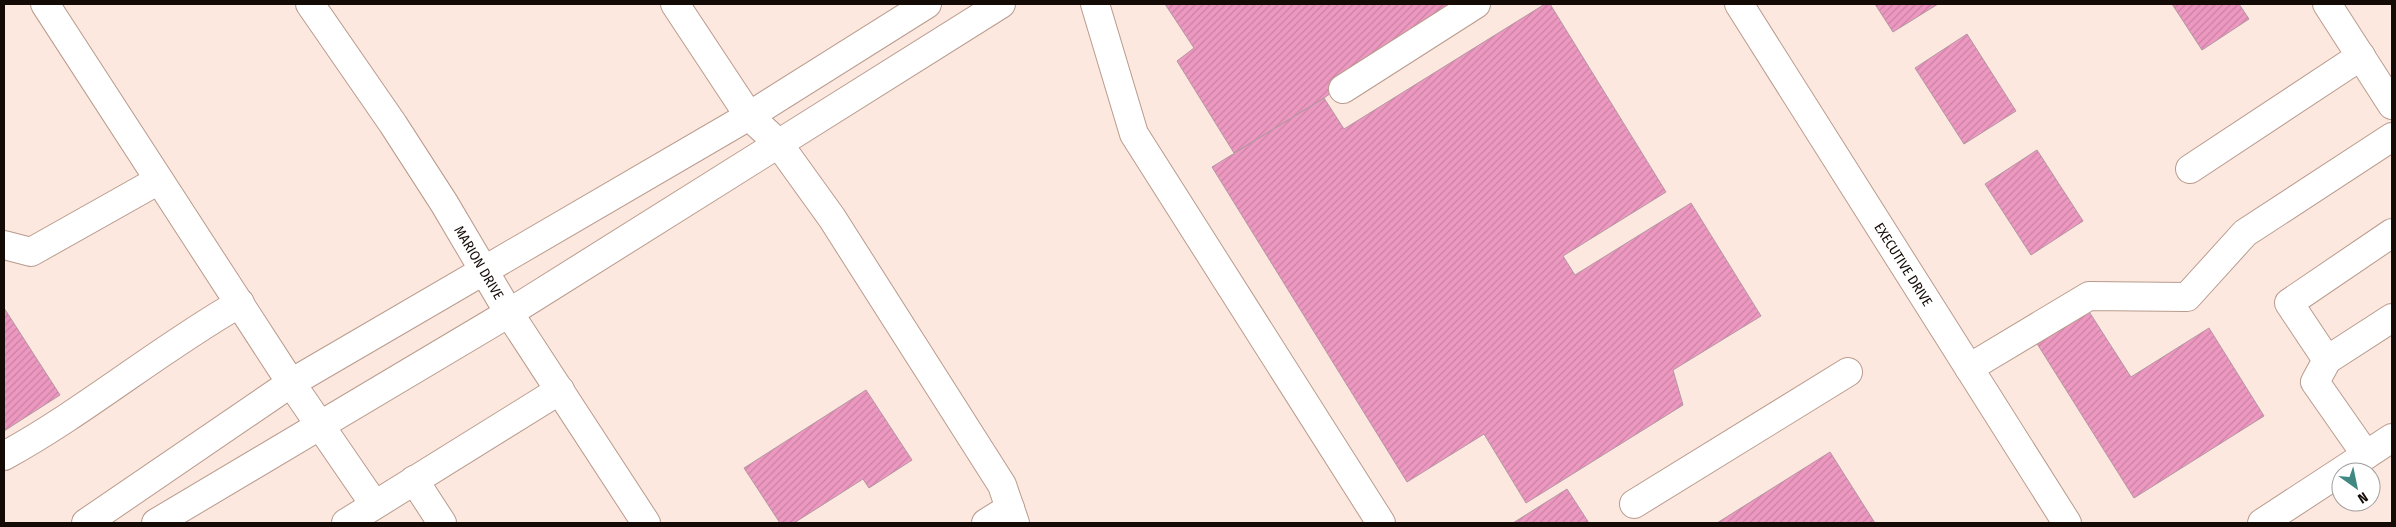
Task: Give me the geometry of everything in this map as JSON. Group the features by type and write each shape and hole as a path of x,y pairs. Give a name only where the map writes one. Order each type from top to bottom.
{"street":[{"path":"44,4 291,383 374,504"},
{"name":"MARION DRIVE","path":"310,4 398,132 444,203 483,272 646,523"},
{"path":"675,4 749,116 778,143 832,218 1002,485 1013,516 986,523"},
{"path":"86,523 291,383 749,116 927,4"},
{"path":"156,523 509,313 1001,4"},
{"path":"1094,4 1134,134 1381,523"},
{"path":"1343,90 1476,4"},
{"name":"EXECUTIVE DRIVE","path":"1740,4 2067,523"},
{"path":"2327,4 2392,105"},
{"path":"2190,169 2361,56"},
{"path":"1968,368 2089,296 2188,297 2245,233 2392,137"},
{"path":"4,245 31,252 159,180"},
{"path":"2327,360 2290,303 2392,233"},
{"path":"4,456 49,432 208,321 240,303"},
{"path":"2366,455 2314,382 2327,360 2392,318"},
{"path":"1634,504 1848,372"},
{"path":"346,523 560,390"},
{"path":"2273,520 2392,438"},
{"path":"414,480 442,523"}],"building":[{"path":"1165,4 1457,4 1324,98 1234,153 1177,61 1194,48"},
{"path":"1545,4 1550,4 1666,192 1563,256 1575,275 1691,203 1761,316 1673,370 1683,405 1526,503 1484,434 1407,482 1212,167 1324,98 1344,129"},
{"path":"1875,4 1938,4 1893,32"},
{"path":"2172,4 2239,4 2249,19 2202,50"},
{"path":"1967,34 2016,111 1964,144 1915,68"},
{"path":"2037,150 2083,221 2031,255 1985,184"},
{"path":"4,308 60,395 4,431"},
{"path":"2088,310 2131,377 2209,328 2264,416 2134,498 2036,342"},
{"path":"866,390 912,460 869,488 863,479 794,523 780,523 744,468"},
{"path":"1830,452 1875,523 1717,523"},
{"path":"1567,489 1589,523 1513,523"}]}
